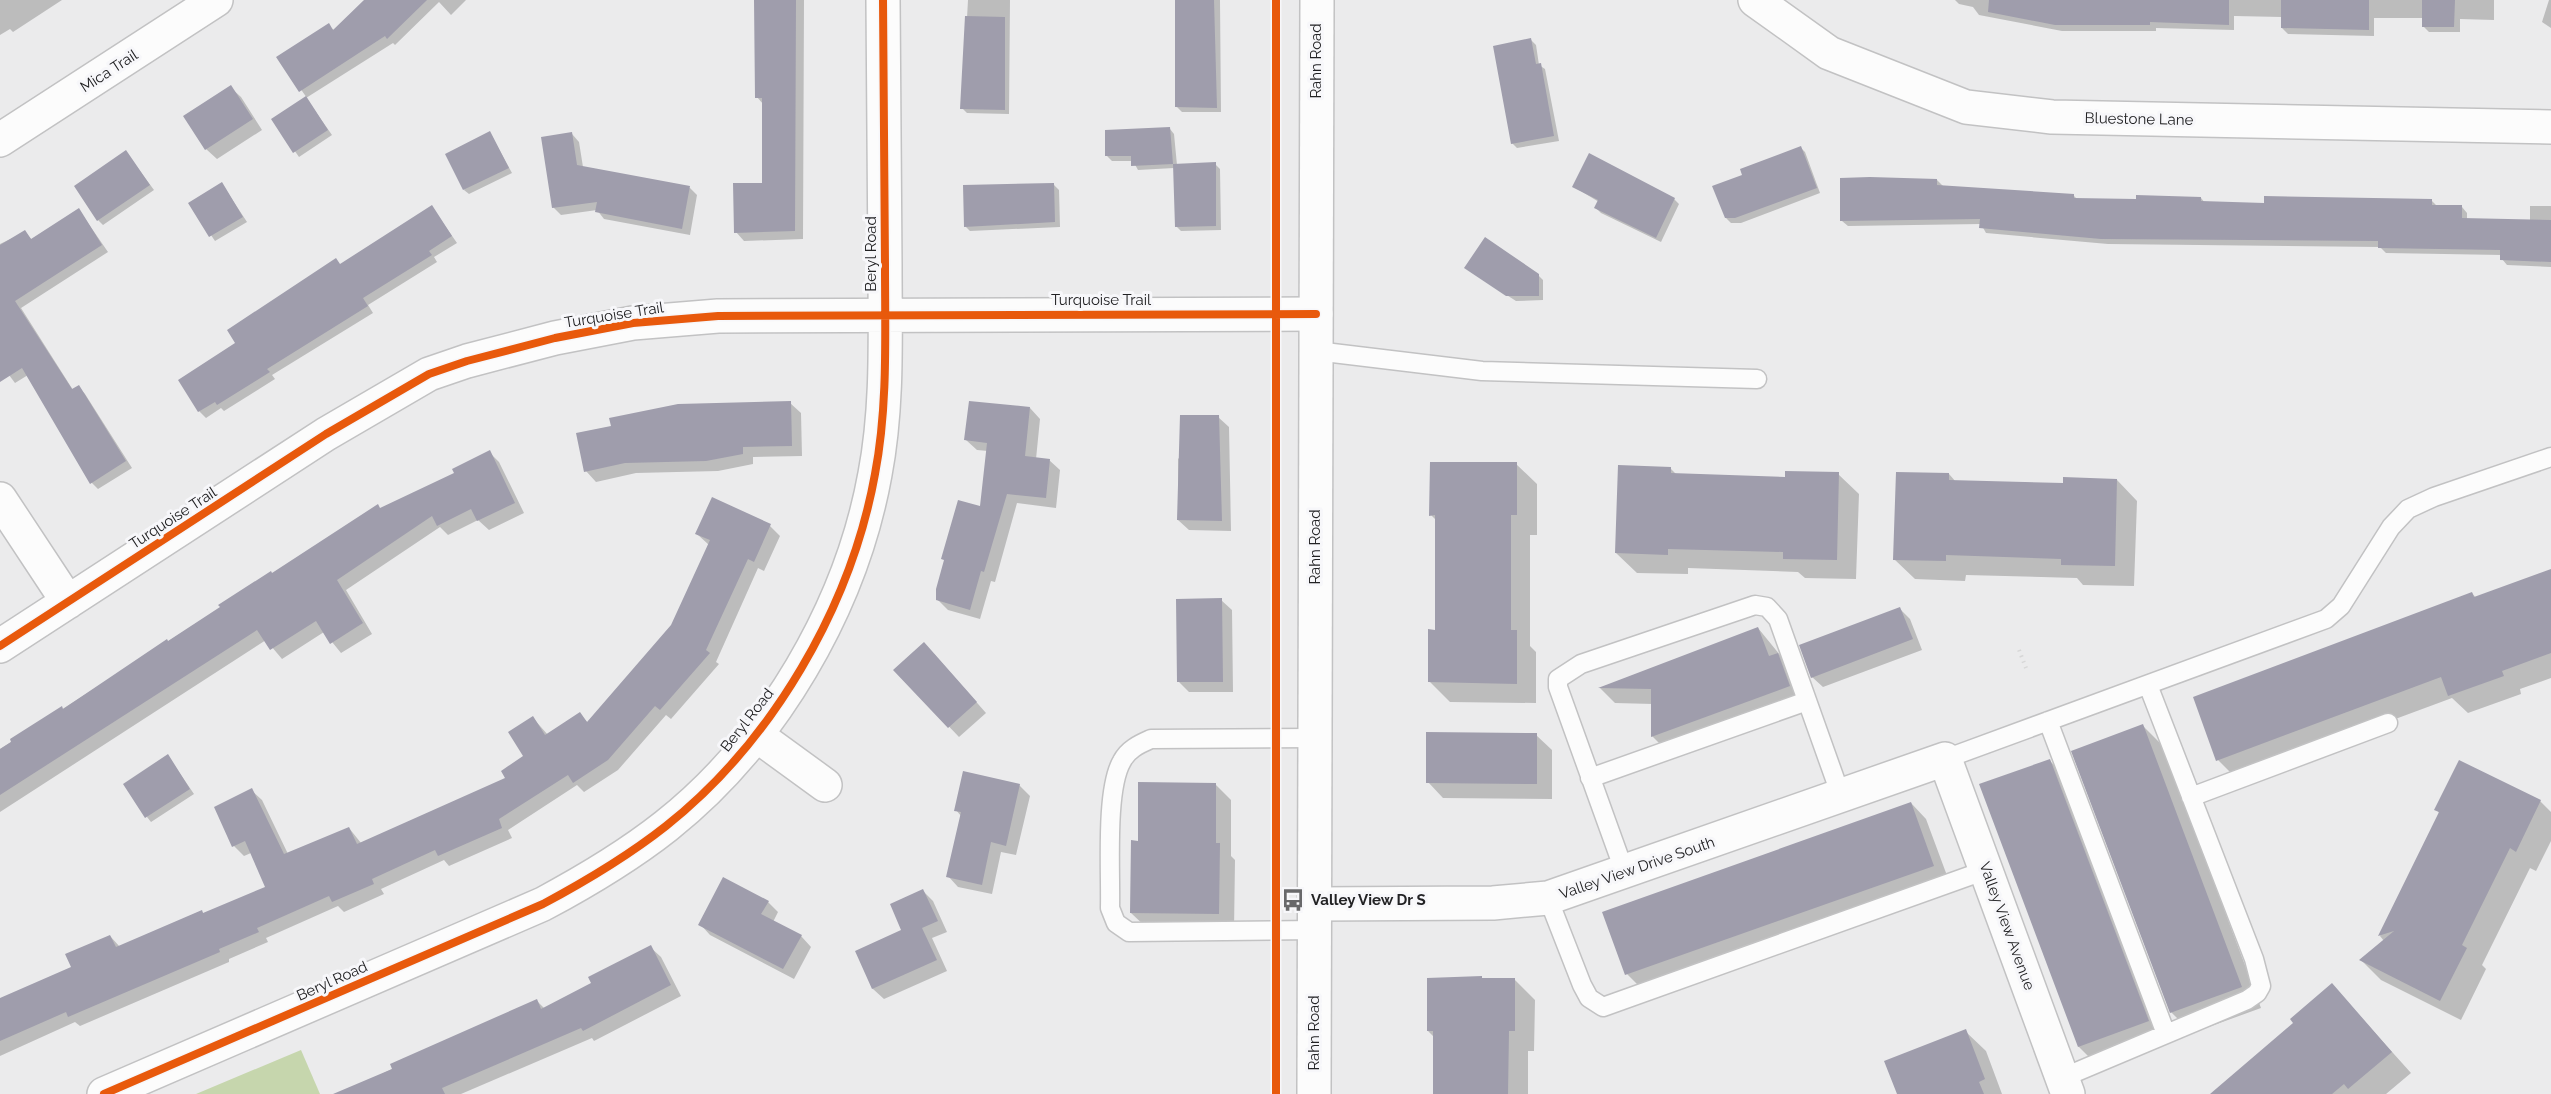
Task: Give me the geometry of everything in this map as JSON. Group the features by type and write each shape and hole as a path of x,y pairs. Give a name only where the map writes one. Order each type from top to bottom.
{"street":[{"name":"Mica Trail","path":"0,140 216,0"},
{"name":"Beryl Road","path":"104,1094 569,890 620,859 667,825 714,782 781,699 814,646 843,585 861,534 876,471 881,427 885,314 883,0"},
{"name":"Rahn Road","path":"1314,1094 1317,0"},
{"name":"Bluestone Lane","path":"1755,0 1829,53 1966,107 2052,117 2551,127"},
{"name":"Turquoise Trail","path":"0,646 326,434 429,374 544,340 633,323 718,316 1316,314"},
{"path":"0,499 68,602"},
{"name":"Beryl Road","path":"755,734 825,785"},
{"name":"Valley View Drive South","path":"1315,917 1548,898 1625,873 1945,759"},
{"name":"Valley View Avenue","path":"1945,759 2065,1086"}],"lane":[{"path":"1316,351 1482,371 1757,379"},
{"path":"1945,759 2326,619 2341,606 2391,527 2408,509 2434,497 2551,457"},
{"path":"1625,873 1557,682 1566,672 1581,664 1718,616 1762,604 1773,611 1778,619 1841,796"},
{"path":"2065,1086 2166,1034 2247,1000 2257,993 2261,986 2254,959 2148,685"},
{"path":"1590,778 1807,701"},
{"path":"2048,721 2166,1034"},
{"path":"2191,797 2388,723"},
{"path":"1314,738 1151,739 1136,746 1122,760 1113,785 1110,908 1116,924 1129,932 1315,917"},
{"path":"1548,898 1588,998 1603,1007 1986,870"}],"path":[{"path":"2019,650 2026,668"}],"green space":[{"path":"301,1050 320,1094 196,1094"}],"building":[{"path":"364,0 427,0 387,39 385,36 299,92 276,57 329,23 333,30"},
{"path":"754,0 796,0 795,231 734,233 733,183 762,183 762,98 755,98"},
{"path":"1175,0 1214,0 1217,108 1175,107"},
{"path":"1989,0 2229,0 2229,25 2150,22 2150,25 2055,25 1988,12"},
{"path":"2281,0 2369,0 2369,30 2281,28"},
{"path":"2422,0 2455,0 2454,27 2422,27"},
{"path":"965,16 1005,17 1005,110 960,109"},
{"path":"1531,38 1536,64 1541,63 1554,136 1511,144 1493,46"},
{"path":"231,85 253,119 205,150 183,116"},
{"path":"306,96 328,130 293,153 271,119"},
{"path":"1170,127 1173,164 1131,166 1131,156 1105,156 1105,130"},
{"path":"490,131 509,168 463,190 445,154"},
{"path":"572,132 577,165 690,186 682,229 595,212 597,202 552,208 541,137"},
{"path":"1801,146 1817,188 1735,218 1725,218 1712,186 1742,175 1740,169"},
{"path":"126,150 150,185 97,221 74,186"},
{"path":"1589,153 1675,198 1656,238 1594,208 1598,200 1572,187"},
{"path":"1216,162 1216,226 1175,227 1173,164"},
{"path":"1840,178 1937,179 1937,185 2074,194 2074,198 2136,199 2136,195 2201,197 2201,201 2264,203 2264,196 2432,199 2432,205 2462,205 2462,218 2551,220 2551,262 2500,260 2500,250 2378,248 2378,241 2101,239 1979,228 1980,219 1840,221"},
{"path":"222,182 243,217 209,237 188,203"},
{"path":"1054,183 1055,222 964,227 963,185"},
{"path":"432,205 452,236 429,251 432,255 363,298 368,306 267,369 270,372 217,405 215,402 198,412 178,380 235,343 227,330 336,258 340,264"},
{"path":"79,208 102,245 15,301 72,389 79,385 126,461 90,484 22,368 0,382 0,245 25,230 31,239"},
{"path":"1485,237 1539,274 1539,296 1506,296 1464,268"},
{"path":"791,401 792,446 743,447 743,454 706,461 625,463 584,472 576,433 611,426 609,418 678,404"},
{"path":"969,401 1030,407 1025,456 1050,459 1046,498 1007,494 970,610 936,600 936,589 944,560 941,559 958,500 980,506 987,443 964,440"},
{"path":"1180,415 1219,415 1222,521 1177,520"},
{"path":"490,450 515,503 477,521 471,509 437,526 432,516 337,580 363,623 330,644 316,621 270,650 257,630 0,795 0,749 11,742 10,739 62,706 63,709 167,639 168,641 220,607 218,605 378,504 380,508 454,473 452,469"},
{"path":"1430,462 1517,462 1517,515 1511,515 1511,630 1517,630 1517,684 1428,682 1428,629 1435,630 1435,515 1429,516"},
{"path":"1618,465 1671,467 1671,473 1785,477 1785,471 1839,472 1837,560 1783,559 1783,552 1668,549 1668,555 1615,553"},
{"path":"1896,472 1949,473 1949,480 2063,483 2063,477 2117,479 2115,566 2061,565 2061,559 1946,555 1946,561 1893,560"},
{"path":"712,497 771,524 754,562 748,559 706,650 710,653 660,710 655,706 608,760 573,783 568,775 499,819 502,828 438,856 435,850 372,879 374,884 332,902 329,896 257,928 259,932 219,949 220,952 68,1017 66,1012 0,1041 0,998 71,967 65,954 110,935 116,947 202,910 203,913 265,887 245,841 232,847 214,807 252,788 284,854 349,827 357,844 505,778 501,771 523,756 508,732 533,716 545,735 580,712 587,722 671,625 710,540 695,534"},
{"path":"2551,569 2551,653 2502,671 2504,676 2448,696 2441,677 2216,761 2193,697 2472,592 2474,597"},
{"path":"1222,598 1223,682 1177,682 1176,599"},
{"path":"1900,607 1913,639 1811,678 1799,645"},
{"path":"1758,627 1769,656 1778,653 1790,686 1651,737 1651,689 1598,688"},
{"path":"924,642 977,702 948,728 893,670"},
{"path":"2143,724 2242,987 2170,1013 2071,751"},
{"path":"1426,732 1537,733 1537,784 1426,783"},
{"path":"168,754 190,789 145,818 123,784"},
{"path":"2050,759 2149,1021 2078,1047 1979,784"},
{"path":"2459,760 2541,800 2516,852 2510,848 2462,945 2467,948 2440,1001 2359,960 2394,931 2378,936 2439,812 2434,810"},
{"path":"963,771 1020,784 1006,846 991,842 982,885 946,877 961,812 954,811"},
{"path":"1138,782 1216,783 1216,843 1220,843 1219,914 1130,913 1131,840 1138,841"},
{"path":"1911,802 1934,866 1625,975 1602,912"},
{"path":"723,877 769,901 761,914 802,935 783,969 698,925"},
{"path":"923,889 938,921 922,928 937,960 872,989 855,951 901,930 890,904"},
{"path":"651,945 671,985 583,1031 581,1028 442,1088 445,1094 333,1094 392,1069 390,1064 537,999 541,1009 591,983 588,977"},
{"path":"1482,976 1482,978 1515,978 1515,1031 1509,1031 1508,1094 1433,1094 1433,1031 1427,1031 1427,978"},
{"path":"2332,983 2392,1052 2348,1089 2344,1084 2332,1094 2210,1094 2293,1023 2290,1019"},
{"path":"1966,1029 1985,1079 1979,1082 1984,1094 1897,1094 1884,1061"}],"cycle path":[{"path":"104,1094 543,904 575,886 622,858 666,826 704,792 740,754 772,713 801,668 826,622 847,573 863,524 875,474 882,423 885,344 883,0"},
{"path":"1276,0 1276,1094"},
{"path":"0,646 326,434 429,374 467,361 555,338 633,323 718,316 1316,314"}],"place":[{"name":"Valley View Dr S","path":"1293,900"}]}
